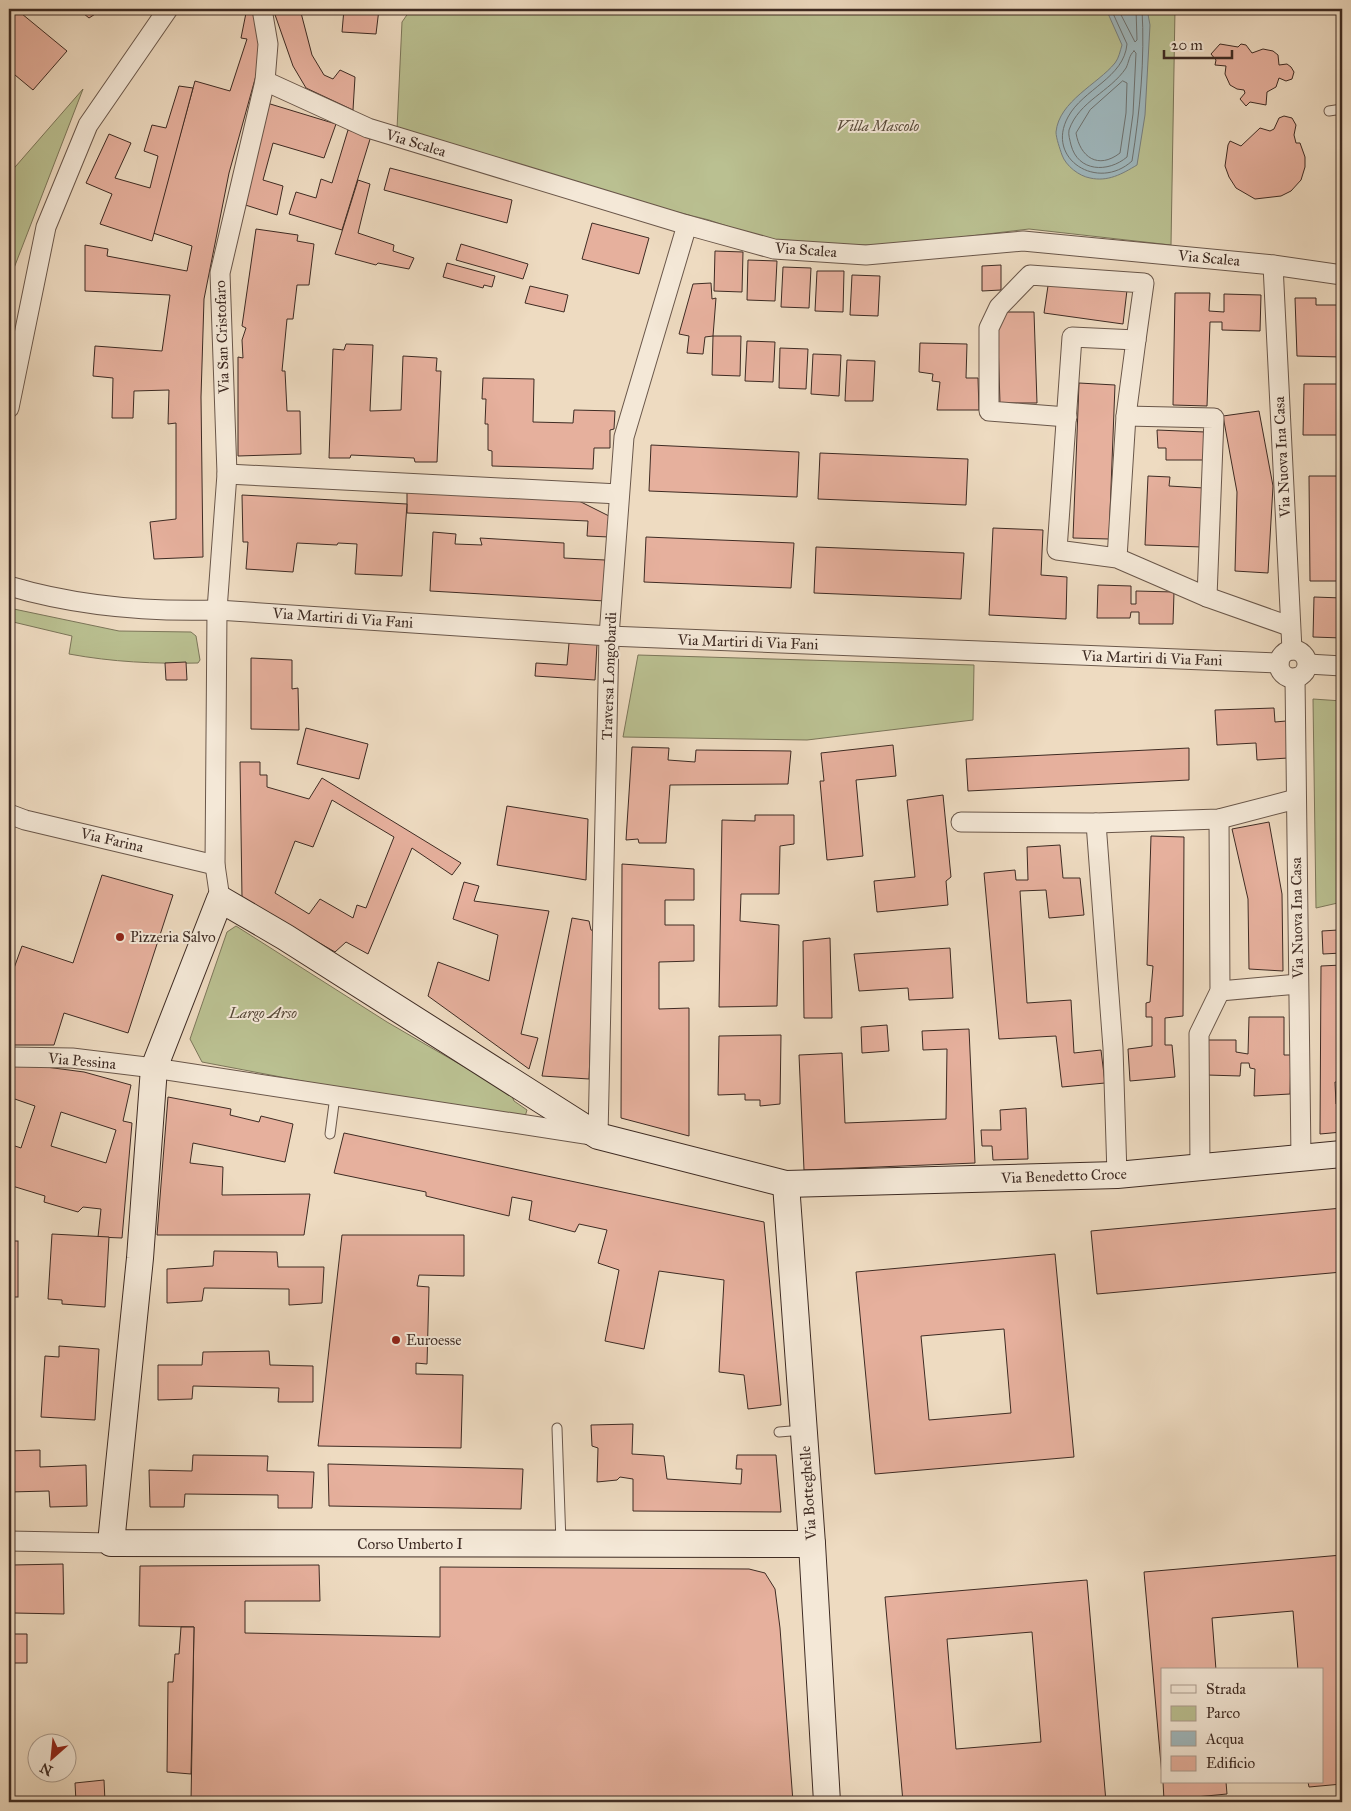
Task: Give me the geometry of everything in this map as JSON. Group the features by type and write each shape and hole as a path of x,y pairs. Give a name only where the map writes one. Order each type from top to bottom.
{"main road":[{"path":"111,1543 140,1258 154,1068 220,899 261,922 598,1136"},
{"name":"Via Benedetto Croce","path":"598,1136 786,1184 1117,1175 1342,1154"},
{"name":"Via Botteghelle","path":"786,1184 791,1431 812,1544 827,1802"},
{"name":"Corso Umberto I","path":"111,1543 812,1544"}],"street":[{"path":"9,408 46,228 88,125 168,9"},
{"name":"Via San Cristofaro","path":"215,865 217,610 227,474 220,273 265,81 268,44 262,9"},
{"name":"Via Scalea","path":"265,81 368,128 687,225 774,249 866,254 1023,240 1273,265 1342,275"},
{"name":"Traversa Longobardi","path":"598,1136 609,636 624,437 687,225"},
{"name":"Via Nuova Ina Casa","path":"1273,265 1289,626 1292,650"},
{"path":"1067,416 989,411 990,328 999,307 1030,275 1144,283 1126,416 1117,558"},
{"path":"1136,340 1072,337 1057,550 1117,558 1207,596 1289,626"},
{"path":"1126,416 1214,418 1207,596"},
{"path":"227,474 620,494"},
{"path":"9,586 100,606 192,611 217,610"},
{"name":"Via Martiri di Via Fani","path":"217,610 609,636 1279,663"},
{"path":"1292,650 1302,653 1308,664 1301,676 1295,678 1282,673 1279,663 1283,653 1292,650"},
{"path":"1308,664 1342,666"},
{"name":"Via Nuova Ina Casa","path":"1295,678 1301,1158"},
{"path":"961,822 1096,823 1219,819 1296,800"},
{"name":"Via Farina","path":"9,814 25,820 215,865"},
{"path":"1200,1168 1199,1034 1220,991 1219,819"},
{"path":"1096,823 1112,1048 1117,1175"},
{"path":"215,865 220,899"},
{"path":"1220,991 1298,984"},
{"name":"Via Pessina","path":"9,1057 72,1058 154,1068"},
{"path":"154,1068 598,1136"},
{"name":"Corso Umberto I","path":"9,1541 111,1543"}],"lane":[{"path":"1329,111 1342,109"},
{"path":"330,1134 335,1096"},
{"path":"557,1428 561,1544"}],"green space":[{"name":"Villa Mascolo","path":"411,9 1175,9 1171,245 1029,229 895,245 810,245 771,241 709,220 625,199 397,129 402,22"},
{"path":"83,89 9,281 9,174"},
{"path":"9,608 119,631 191,632 196,636 200,660 198,663 150,663 117,661 69,654 72,636 9,621"},
{"path":"638,655 974,665 973,720 807,740 623,737"},
{"path":"1313,699 1342,701 1342,902 1316,908"},
{"name":"Largo Arso","path":"236,926 387,1022 511,1094 514,1101 527,1110 523,1123 202,1062 190,1039 227,932"}],"water":[{"path":"1106,9 1147,9 1150,25 1145,115 1137,165 1115,176 1097,179 1082,175 1073,170 1062,155 1056,132 1064,111 1080,94 1108,71 1118,57 1122,45"}],"building":[{"path":"16,9 67,51 33,90 9,70 9,17"},
{"path":"78,9 103,9 89,18"},
{"path":"229,9 260,9 265,43 229,173 204,299 201,397 203,557 154,559 150,522 176,519 176,423 168,424 169,390 134,391 133,418 112,418 113,378 93,376 95,346 162,351 170,295 85,291 85,245 108,249 107,256 187,271 192,246 153,233 195,81 230,91 247,39 241,38 246,13"},
{"path":"273,9 300,9 312,55 324,75 333,79 340,70 355,77 353,110 306,88 293,66"},
{"path":"344,9 379,9 376,34 342,32"},
{"path":"1220,44 1238,47 1241,44 1246,45 1252,53 1263,49 1273,51 1278,55 1279,65 1287,64 1291,67 1294,72 1292,79 1286,81 1279,78 1276,87 1267,92 1266,105 1250,102 1246,106 1240,99 1245,93 1244,90 1230,85 1225,74 1226,66 1215,65 1216,60 1211,54"},
{"path":"179,86 193,88 152,241 100,224 112,194 86,183 109,134 131,143 115,178 150,188 158,156 144,151 152,125 166,128"},
{"path":"267,103 336,124 324,158 273,143 263,180 283,186 277,215 239,203"},
{"path":"1284,116 1292,118 1296,125 1294,135 1296,143 1300,143 1305,157 1305,167 1301,180 1291,191 1281,196 1255,199 1236,188 1229,177 1225,166 1228,145 1230,141 1241,146 1260,128 1270,131 1274,129 1279,118"},
{"path":"348,130 371,136 342,230 289,214 296,192 316,198 321,179 332,183"},
{"path":"390,168 512,200 507,223 384,190"},
{"path":"358,180 370,184 358,233 394,245 393,251 414,258 409,269 378,263 376,265 335,254"},
{"path":"592,223 649,238 639,274 582,259"},
{"path":"256,229 298,235 297,241 314,244 309,285 297,285 293,319 287,319 282,371 285,371 287,411 300,411 301,454 238,456 238,357 243,358 242,340 246,328 242,326"},
{"path":"461,244 528,264 523,279 456,260"},
{"path":"715,251 743,252 742,292 714,291"},
{"path":"748,260 777,261 775,301 747,300"},
{"path":"447,263 495,276 492,287 484,285 483,288 443,277"},
{"path":"1001,265 1001,290 982,291 982,266"},
{"path":"783,267 811,268 809,308 781,307"},
{"path":"817,271 844,271 843,312 815,311"},
{"path":"852,275 880,276 878,316 850,315"},
{"path":"1049,279 1127,290 1123,324 1044,313"},
{"path":"711,283 712,299 716,298 713,336 705,337 703,354 687,353 689,336 679,334 693,284"},
{"path":"530,286 568,295 564,312 525,303"},
{"path":"1175,293 1210,293 1209,311 1224,312 1224,294 1261,295 1260,331 1222,330 1222,322 1210,322 1207,406 1173,405"},
{"path":"1295,298 1316,298 1316,305 1342,305 1342,357 1297,356"},
{"path":"997,312 1034,312 1037,403 1000,403"},
{"path":"713,336 741,336 740,376 712,375"},
{"path":"747,341 775,342 773,382 745,381"},
{"path":"920,343 967,344 966,378 978,378 979,410 937,410 940,382 932,381 933,374 919,372"},
{"path":"346,344 373,345 370,411 401,410 403,356 437,358 436,371 441,371 437,462 415,462 414,458 351,455 350,458 329,458 333,349 344,350"},
{"path":"780,348 808,349 806,389 779,388"},
{"path":"813,354 841,355 839,396 811,394"},
{"path":"847,360 875,361 873,401 845,401"},
{"path":"483,378 534,379 533,422 573,423 574,410 615,411 614,429 610,430 610,448 594,448 593,469 492,466 492,451 488,450 488,424 485,424 486,399 482,399"},
{"path":"1079,383 1115,385 1109,539 1073,538"},
{"path":"1304,384 1342,384 1342,435 1303,435"},
{"path":"1259,411 1273,486 1268,573 1235,571 1237,492 1223,416"},
{"path":"1157,430 1205,432 1204,460 1166,460 1166,448 1158,448"},
{"path":"651,445 799,452 797,497 649,491"},
{"path":"820,453 968,459 966,505 818,499"},
{"path":"1148,476 1170,477 1169,486 1204,488 1202,547 1145,545"},
{"path":"1309,476 1342,476 1342,581 1310,581"},
{"path":"407,491 577,500 609,516 609,537 587,536 588,521 407,513"},
{"path":"242,495 407,504 402,576 355,574 357,544 338,543 337,545 297,543 293,572 246,569 248,542 243,542"},
{"path":"993,528 1043,530 1041,575 1067,577 1066,619 989,615"},
{"path":"433,532 456,534 455,544 482,545 480,538 564,543 564,558 605,560 605,601 430,591"},
{"path":"646,537 794,543 791,588 644,582"},
{"path":"816,547 964,553 961,599 814,593"},
{"path":"1098,585 1131,586 1131,604 1136,604 1136,591 1174,592 1173,624 1139,624 1139,612 1131,612 1130,618 1097,618"},
{"path":"1314,597 1342,598 1342,638 1313,637"},
{"path":"569,643 597,644 595,680 535,676 536,663 567,665"},
{"path":"251,658 292,660 292,689 298,688 299,730 251,729"},
{"path":"186,662 187,680 166,680 165,663"},
{"path":"1274,708 1275,722 1286,721 1288,758 1257,760 1256,743 1217,745 1215,710"},
{"path":"306,728 368,744 359,779 297,764"},
{"path":"893,745 896,776 856,780 863,856 827,860 820,781 824,781 821,753"},
{"path":"632,747 669,748 668,760 695,762 696,750 791,751 788,784 670,785 666,843 639,843 638,839 626,840"},
{"path":"1189,748 1189,780 968,791 966,759"},
{"path":"240,762 260,762 260,775 267,775 267,787 309,799 322,778 461,863 452,875 412,848 368,954 346,942 335,952 242,898","holes":["332,800 394,837 366,908 357,905 353,918 320,899 309,914 275,893 295,841 313,847"]},
{"path":"943,795 951,877 946,881 948,905 877,912 874,881 915,877 907,800"},
{"path":"507,806 588,819 586,880 497,865"},
{"path":"755,815 794,815 794,844 780,846 779,894 741,894 740,921 779,925 777,1006 719,1007 722,820 755,821"},
{"path":"1269,822 1282,894 1283,971 1249,969 1248,899 1232,829"},
{"path":"1151,836 1184,837 1183,1016 1165,1018 1165,1045 1172,1045 1175,1077 1130,1081 1128,1049 1152,1046 1152,1017 1146,1017 1146,1003 1150,1002 1153,966 1147,965"},
{"path":"1060,845 1063,878 1080,878 1084,915 1049,918 1046,890 1020,891 1027,1003 1071,1000 1074,1053 1101,1050 1105,1083 1062,1087 1056,1036 999,1039 984,873 1015,870 1016,880 1028,880 1027,847"},
{"path":"622,864 694,869 694,900 665,900 665,925 694,925 694,961 659,962 659,1009 689,1008 689,1136 621,1118"},
{"path":"102,875 173,895 128,1033 64,1013 54,1045 9,1045 9,1003 12,992 9,991 9,982 22,946 73,963"},
{"path":"464,882 479,886 474,901 549,911 521,1034 538,1038 529,1069 428,996 438,962 489,981 498,935 453,919"},
{"path":"572,918 589,921 591,930 595,931 589,1079 542,1076"},
{"path":"1338,930 1338,938 1342,938 1342,953 1323,954 1322,931"},
{"path":"830,938 832,1018 804,1018 803,941"},
{"path":"950,948 953,998 909,1000 908,988 859,991 854,954"},
{"path":"1342,965 1342,1082 1335,1082 1336,1104 1342,1103 1342,1132 1320,1134 1321,966"},
{"path":"1249,1017 1284,1017 1284,1055 1291,1055 1290,1094 1254,1096 1255,1069 1250,1068 1249,1063 1241,1063 1240,1076 1207,1075 1208,1040 1236,1040 1236,1052 1248,1054"},
{"path":"887,1025 889,1051 862,1053 861,1027"},
{"path":"969,1029 975,1163 804,1170 799,1055 842,1053 845,1123 946,1119 947,1049 923,1050 922,1031"},
{"path":"781,1035 780,1104 760,1106 760,1100 745,1100 745,1094 718,1095 719,1036"},
{"path":"9,1066 46,1067 84,1072 131,1085 123,1121 132,1123 122,1238 98,1237 101,1209 83,1207 78,1212 44,1202 45,1196 9,1185 9,1144 21,1148 35,1106 9,1097","holes":["61,1112 116,1130 106,1163 51,1146"]},
{"path":"168,1097 231,1109 230,1115 259,1122 261,1116 293,1124 285,1162 193,1143 190,1163 223,1167 222,1195 310,1194 304,1235 157,1235"},
{"path":"1026,1108 1028,1159 993,1160 992,1146 982,1146 981,1130 1001,1130 1000,1110"},
{"path":"344,1133 764,1222 781,1405 748,1409 744,1375 719,1372 724,1280 659,1271 644,1349 605,1341 619,1270 598,1263 607,1230 579,1224 575,1232 529,1220 532,1201 512,1197 509,1216 426,1196 426,1192 334,1173"},
{"path":"1342,1208 1342,1272 1097,1294 1091,1231"},
{"path":"52,1234 109,1237 105,1307 62,1304 62,1300 48,1299"},
{"path":"342,1235 464,1235 464,1276 419,1275 417,1286 429,1287 427,1364 416,1363 416,1374 463,1375 461,1448 318,1446"},
{"path":"9,1241 18,1241 18,1297 9,1297"},
{"path":"214,1251 277,1252 278,1267 324,1267 322,1303 289,1305 289,1289 204,1288 202,1301 167,1303 167,1269 213,1266"},
{"path":"1055,1254 1074,1457 875,1474 856,1272","holes":["1004,1329 1011,1413 929,1420 921,1336"]},
{"path":"59,1346 99,1349 95,1420 41,1417 45,1356 59,1357"},
{"path":"269,1351 270,1365 313,1366 313,1402 278,1402 279,1388 193,1386 192,1399 158,1400 158,1365 202,1365 203,1352"},
{"path":"9,1361 14,1361 11,1417 9,1417"},
{"path":"633,1424 632,1454 664,1456 667,1479 741,1484 742,1469 736,1469 737,1455 776,1455 781,1512 633,1511 633,1479 620,1477 617,1480 597,1482 598,1448 592,1446 591,1425"},
{"path":"40,1450 40,1467 86,1465 87,1506 50,1507 49,1491 9,1492 9,1451"},
{"path":"193,1455 268,1456 267,1471 314,1472 312,1508 278,1508 278,1495 185,1494 184,1507 150,1507 149,1470 192,1471"},
{"path":"328,1464 523,1469 521,1509 329,1506"},
{"path":"1342,1555 1342,1784 1309,1787 1308,1784 1324,1784 1324,1668 1298,1668 1293,1611 1212,1618 1216,1668 1161,1668 1161,1765 1144,1572"},
{"path":"63,1564 64,1614 14,1613 13,1565"},
{"path":"319,1565 320,1601 245,1601 245,1633 440,1637 440,1567 749,1569 765,1573 775,1589 780,1628 793,1802 191,1802 194,1627 139,1626 140,1566"},
{"path":"1087,1580 1106,1802 903,1802 885,1597","holes":["1032,1632 1041,1742 956,1749 947,1639"]},
{"path":"9,1612 14,1612 14,1634 27,1634 27,1663 9,1663"},
{"path":"181,1627 194,1627 191,1774 167,1772 168,1682 173,1682 175,1654 179,1654"},
{"path":"9,1732 13,1802 9,1802"},
{"path":"104,1780 105,1802 76,1802 75,1784"},
{"path":"1163,1784 1226,1784 1227,1794 1164,1800"}],"place":[{"name":"Pizzeria Salvo","path":"120,937"},
{"name":"Euroesse","path":"396,1340"}]}
